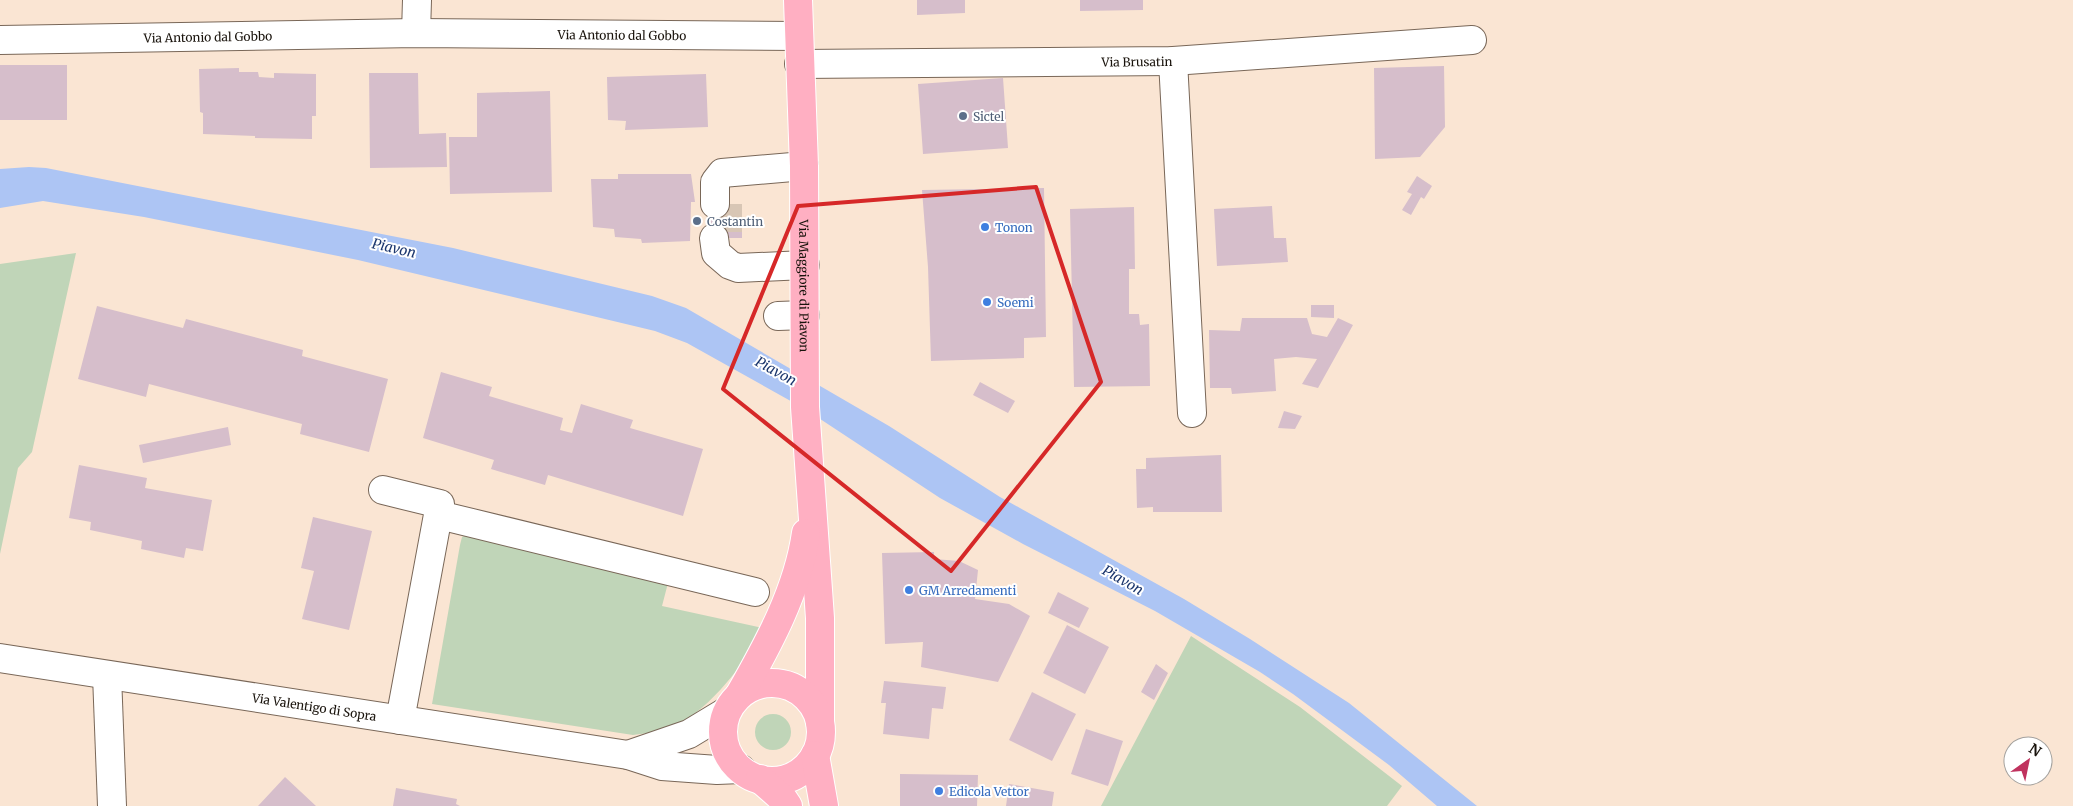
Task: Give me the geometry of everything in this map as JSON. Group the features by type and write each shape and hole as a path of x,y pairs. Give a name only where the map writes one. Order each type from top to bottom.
{"main road":[{"name":"Via Maggiore di Piavon","path":"798,0 804,166 804,364 806,427 820,618 821,739 815,755 824,806"},
{"path":"788,806 730,757 724,743 723,727 784,609 805,538 810,496"},
{"path":"734,703 755,686 771,683 788,685 803,694 814,706 820,722"},
{"path":"751,774 776,780 792,776 806,768 815,755"}],"street":[{"path":"416,33 417,0"},
{"name":"Via Antonio dal Gobbo","path":"0,40 416,33 799,36"},
{"name":"Via Brusatin","path":"799,64 1174,61 1472,40"},
{"path":"1174,61 1192,413"},
{"path":"721,204 715,182 722,173 804,166"},
{"path":"721,238 736,262 745,268 805,265"},
{"path":"778,316 805,315"},
{"path":"383,490 440,504 400,720"},
{"path":"439,515 755,592"},
{"name":"Via Valentigo di Sopra","path":"0,658 628,755 662,766 751,774"},
{"path":"107,674 112,806"},
{"name":"Via Valentigo di Sopra","path":"628,755 689,734 734,703"}],"highlighted area":[{"path":"1036,187 1101,382 951,571 723,389 798,206"}],"green space":[{"path":"76,253 32,452 18,468 0,554 0,264"},
{"path":"470,533 668,583 662,606 767,629 727,682 704,706 678,724 656,731 633,735 432,704 460,545 462,537"},
{"path":"1191,636 1300,707 1402,786 1387,806 1101,806"},
{"path":"773,714 780,715 786,719 790,725 790,739 786,745 780,749 773,750 766,749 760,745 756,739 755,732 756,725 760,719 766,715"}],"water":[{"name":"Piavon","path":"46,168 453,248 652,296 686,308 889,426 1000,497 1184,599 1250,639 1349,703 1477,806 1437,806 1389,765 1260,672 1155,611 1023,544 940,498 805,409 687,343 655,331 358,260 144,217 43,201 0,208 0,169"}],"building":[{"path":"917,0 965,0 965,13 917,15"},
{"path":"1080,0 1143,0 1143,10 1080,11"},
{"path":"0,65 67,65 67,120 0,120"},
{"path":"1444,66 1445,127 1420,157 1375,159 1374,68"},
{"path":"239,68 239,72 258,72 259,77 274,78 274,73 316,74 316,116 312,116 312,139 255,138 255,136 203,134 203,113 200,112 199,69"},
{"path":"369,73 418,73 419,134 446,133 447,167 370,168"},
{"path":"706,74 708,127 625,130 626,121 608,120 607,77"},
{"name":"Sictel","path":"1003,78 1008,148 923,154 918,84"},
{"path":"550,91 552,192 450,194 449,137 477,137 477,93"},
{"path":"618,174 691,174 695,202 691,202 690,241 642,243 641,239 615,237 614,229 593,227 591,179 618,179"},
{"path":"1417,176 1432,186 1424,199 1421,197 1411,215 1402,210 1412,194 1407,192"},
{"path":"1044,188 1046,337 1024,338 1024,358 931,361 928,267 922,190"},
{"path":"708,204 742,204 742,238 708,238"},
{"path":"1272,206 1274,238 1286,238 1288,262 1217,266 1214,209"},
{"path":"1134,207 1135,269 1129,269 1129,314 1139,314 1140,325 1149,324 1150,386 1074,387 1070,209"},
{"path":"1311,305 1334,305 1334,318 1311,317"},
{"path":"97,306 183,328 186,319 303,350 302,356 388,379 369,452 300,434 302,424 149,384 146,397 78,379"},
{"path":"1242,318 1307,318 1312,334 1327,337 1338,318 1353,325 1318,388 1302,384 1317,359 1296,357 1274,359 1276,391 1232,394 1231,388 1210,388 1209,330 1240,331"},
{"path":"441,372 492,387 489,396 563,418 560,430 572,433 581,404 633,420 630,428 703,449 683,516 548,475 545,485 491,469 494,460 423,438"},
{"path":"980,382 1015,401 1008,413 973,395"},
{"path":"1284,411 1302,416 1295,429 1278,428"},
{"path":"228,427 231,445 143,463 139,445"},
{"path":"1221,455 1222,512 1153,512 1153,507 1137,508 1136,469 1146,469 1146,458"},
{"path":"79,465 147,478 145,488 212,500 203,551 186,548 184,558 141,549 142,541 90,530 91,522 69,518"},
{"path":"313,517 372,531 349,630 302,619 314,571 301,568"},
{"path":"934,552 934,559 959,561 978,570 975,599 1009,604 1030,616 998,682 921,667 923,642 885,644 882,553"},
{"path":"1058,592 1089,608 1079,628 1048,613"},
{"path":"1067,625 1109,647 1085,694 1043,673"},
{"path":"1156,664 1168,673 1154,700 1141,692"},
{"path":"884,681 946,687 943,709 932,708 929,739 883,734 886,703 881,703"},
{"path":"1032,692 1076,714 1052,761 1009,740"},
{"path":"1086,729 1123,741 1108,786 1071,774"},
{"name":"Edicola Vettor","path":"900,774 978,775 977,806 900,806"},
{"path":"285,777 316,806 258,806"},
{"path":"1009,784 1054,792 1052,806 1006,806"},
{"path":"396,788 457,799 456,804 460,806 393,806"}],"tunnel":[{"path":"728,204 728,238"}],"place":[{"name":"Sictel","path":"963,116"},
{"name":"Costantin","path":"697,221"},
{"name":"Tonon","path":"985,227"},
{"name":"Soemi","path":"987,302"},
{"name":"GM Arredamenti","path":"909,590"},
{"name":"Edicola Vettor","path":"939,791"}]}
